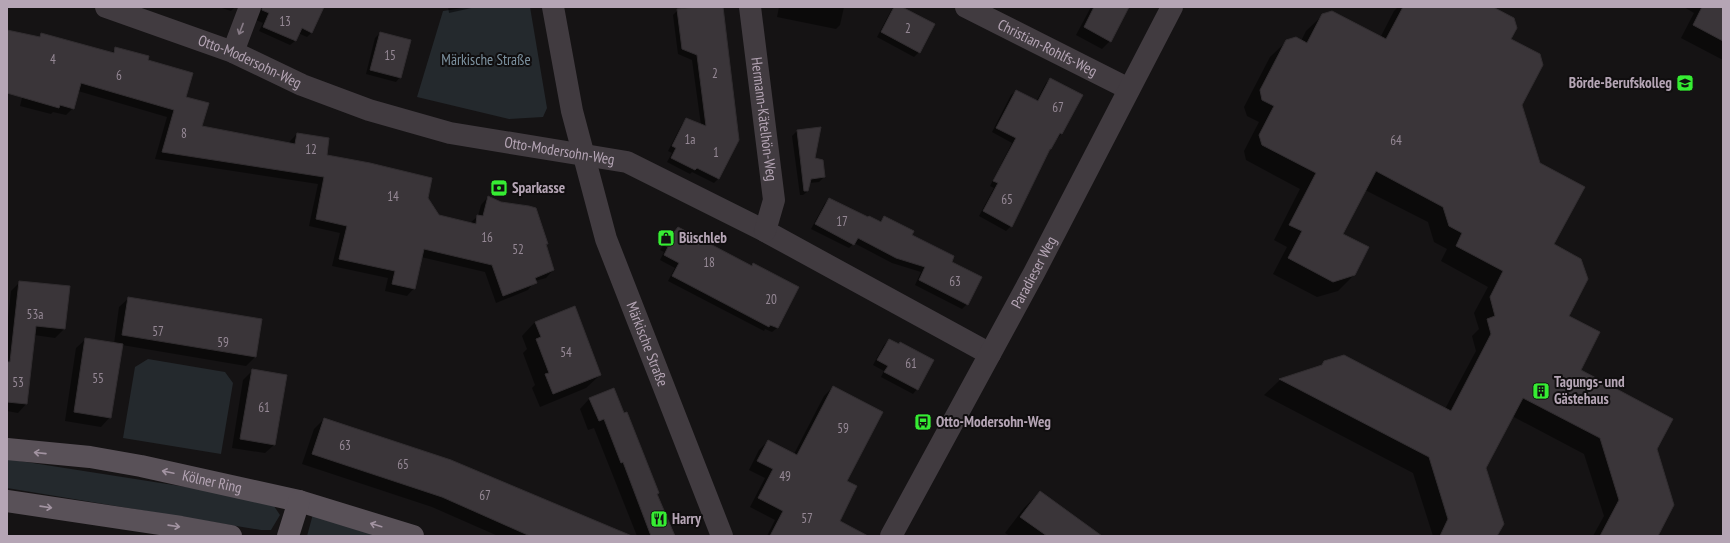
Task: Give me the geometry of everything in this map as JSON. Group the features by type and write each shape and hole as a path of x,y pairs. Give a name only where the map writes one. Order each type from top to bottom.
{"main road":[{"name":"Kölner Ring","path":"7,449 90,458 141,466 299,501 413,536"},
{"path":"7,501 231,536"},
{"path":"288,536 299,501"}],"street":[{"name":"Otto-Modersohn-Weg","path":"106,7 232,52 302,85 369,110 450,132 531,147 627,162 765,231 990,354"},
{"path":"232,52 250,7"},
{"name":"Märkische Straße","path":"553,7 572,111 606,239 722,536"},
{"name":"Hermann-Kätelhön-Weg","path":"750,7 774,200 765,231"},
{"name":"Christian-Rohlfs-Weg","path":"966,7 1129,90"},
{"name":"Paradieser Weg","path":"891,536 1037,266 1172,7"}],"green space":[{"name":"Märkische Straße","path":"469,7 530,7 547,108 543,117 509,119 417,97 443,11"},
{"path":"148,359 225,372 233,383 221,454 123,438 135,367"},
{"path":"7,459 212,491 274,506 280,515 271,530 261,530 7,488"},
{"path":"313,514 377,536 307,536"}],"building":[{"path":"262,7 324,7 312,33 302,28 296,41 263,27 269,13 262,10"},
{"path":"723,7 739,140 719,179 697,168 695,170 671,158 676,148 672,146 686,118 706,126 697,55 682,49 677,9"},
{"path":"894,7 902,7 935,24 920,53 881,32"},
{"path":"1094,7 1129,7 1111,42 1084,27"},
{"path":"1403,7 1493,7 1514,18 1517,28 1511,39 1540,54 1543,65 1522,105 1540,163 1585,187 1554,244 1581,259 1588,279 1569,316 1600,332 1581,370 1673,419 1657,449 1674,505 1658,536 1600,536 1619,500 1600,438 1523,398 1486,468 1504,524 1497,536 1440,536 1448,519 1429,457 1279,379 1322,365 1324,361 1344,355 1451,411 1491,334 1487,319 1495,316 1490,297 1503,271 1456,246 1462,233 1449,226 1443,207 1376,171 1343,234 1369,247 1355,275 1333,282 1288,258 1302,231 1289,225 1316,173 1262,145 1259,135 1274,106 1262,100 1260,90 1286,40 1296,37 1307,43 1322,14 1332,11 1386,39"},
{"path":"1702,7 1723,7 1723,41 1693,25"},
{"path":"7,30 40,37 41,33 114,53 115,47 149,56 148,60 193,73 186,97 209,103 202,126 295,144 297,133 329,138 327,155 370,163 432,178 428,198 439,215 476,224 477,215 483,216 488,196 501,202 536,208 548,244 546,244 554,270 535,278 537,283 503,296 492,265 424,249 415,289 392,284 395,271 339,259 347,226 316,219 324,177 162,152 174,110 81,83 74,109 60,105 59,108 7,93"},
{"path":"380,32 411,40 401,78 370,70"},
{"path":"1050,78 1083,95 1062,134 1060,133 1050,149 1012,227 983,211 998,183 993,181 1016,138 996,128 1016,90 1038,101"},
{"path":"821,127 815,158 823,160 825,177 811,179 808,191 804,191 797,130"},
{"path":"829,198 868,217 869,216 881,222 884,216 914,231 912,235 954,256 952,262 982,277 968,305 919,280 925,267 896,258 858,238 854,245 815,224"},
{"path":"678,227 752,266 753,263 799,287 778,328 770,325 769,327 672,276 679,263 664,255 668,247 664,245"},
{"path":"19,281 70,286 65,329 36,326 27,404 7,402 7,362 10,362"},
{"path":"128,297 262,319 256,357 122,335"},
{"path":"575,306 601,375 553,394 545,374 549,373 536,339 541,337 535,322"},
{"path":"85,338 123,344 111,418 74,412"},
{"path":"889,339 899,344 900,342 934,360 918,390 884,372 888,366 877,360"},
{"path":"252,369 287,375 275,445 240,439"},
{"path":"833,386 883,412 847,481 857,486 840,521 868,536 770,536 783,511 758,498 773,469 757,461 768,440 797,455"},
{"path":"614,388 624,413 627,412 659,493 657,494 675,536 651,536 623,462 621,463 604,419 599,421 589,398"},
{"path":"324,418 451,460 632,536 530,536 442,497 312,454"},
{"path":"1040,491 1102,536 1047,536 1020,517"}],"place":[{"name":"Börde-Berufskolleg","path":"1685,83"},
{"name":"Sparkasse","path":"499,188"},
{"name":"Büschleb","path":"666,238"},
{"name":"Tagungs- und Gästehaus","path":"1541,391"},
{"name":"Otto-Modersohn-Weg","path":"923,422"},
{"name":"Harry","path":"659,519"}]}
